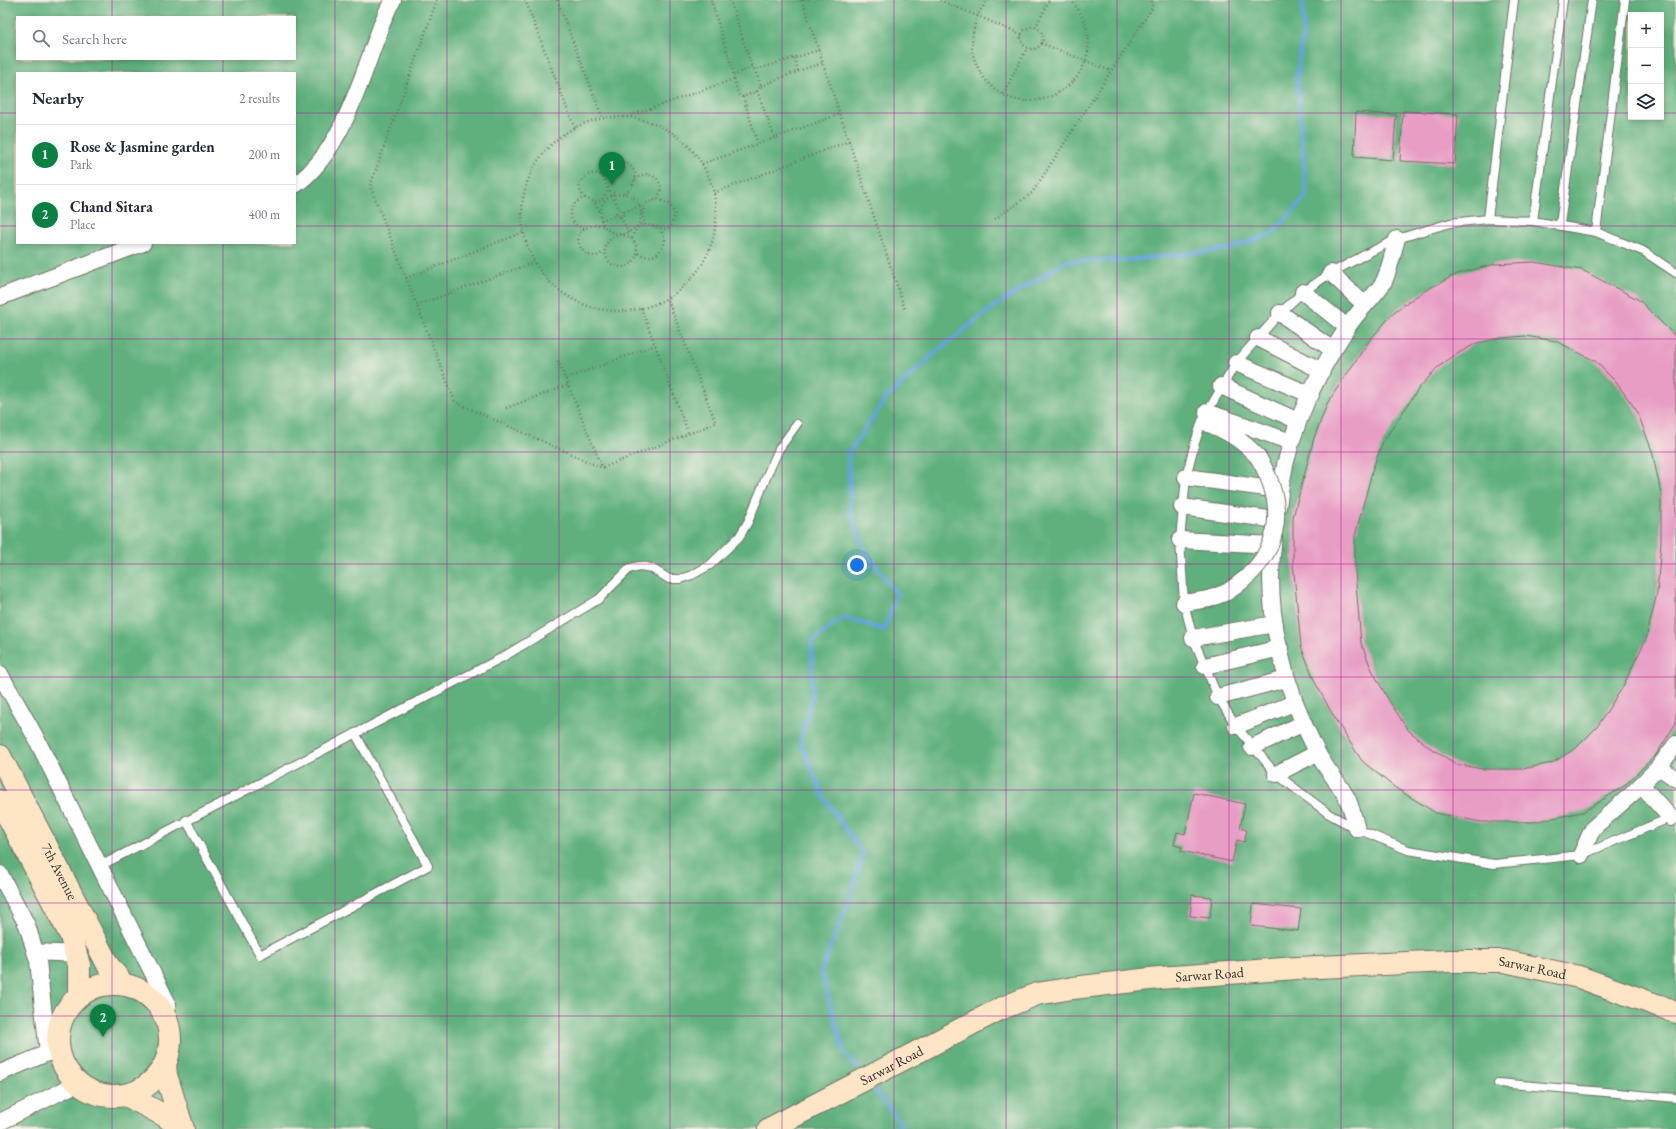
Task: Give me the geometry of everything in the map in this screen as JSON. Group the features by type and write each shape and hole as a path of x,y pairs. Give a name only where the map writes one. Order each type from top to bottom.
{"street":[{"path":"296,184 308,176 332,143 355,99 378,35 393,0"},
{"path":"1357,830 1348,800 1317,753 1294,703 1286,679 1275,624 1272,595 1273,545 1279,490 1290,442 1298,421 1322,371 1347,327 1383,282 1397,239"},
{"path":"0,297 140,244"},
{"path":"1331,273 1364,304"},
{"path":"1303,292 1347,327"},
{"path":"1280,313 1333,350"},
{"path":"1258,338 1322,371"},
{"path":"1236,363 1311,395"},
{"path":"1222,386 1298,421"},
{"path":"1204,417 1290,442"},
{"path":"1184,603 1209,599 1227,592 1244,581 1258,567 1268,550 1274,532 1277,512 1274,492 1268,474 1258,456 1244,442 1204,417"},
{"path":"1186,477 1279,490"},
{"path":"1182,507 1276,520"},
{"path":"1180,540 1273,545"},
{"path":"1194,638 1275,624"},
{"path":"1205,666 1280,648"},
{"path":"0,674 35,736 168,1004 164,1014"},
{"path":"1218,697 1286,679"},
{"path":"1236,726 1294,703"},
{"path":"1252,747 1304,723"},
{"path":"1581,855 1593,828 1641,785 1675,746"},
{"path":"1276,774 1317,753"},
{"name":"7th Avenue","path":"0,756 108,964 123,984"},
{"path":"1658,767 1676,779"},
{"path":"1641,785 1673,816"},
{"name":"7th Avenue","path":"0,801 71,936 77,954 80,975 79,995"},
{"path":"0,874 27,925 38,961 53,1050 78,1083 101,1094 126,1094 145,1086 160,1072 165,1064"},
{"path":"35,952 77,954"},
{"name":"Sarwar Road","path":"769,1129 1000,1009 1037,994 1073,988 1159,978 1297,968 1450,961 1504,962 1579,977 1676,1012"},
{"path":"0,1073 53,1050 62,1016 79,995 90,988 103,984 123,984 147,994 157,1003 164,1014 170,1039 165,1064 166,1075 183,1129"},
{"path":"0,1122 78,1083"},
{"path":"126,1094 165,1116 183,1129"}],"lane":[{"path":"1488,219 1514,0"},
{"path":"1532,220 1563,0"},
{"path":"1560,224 1592,0"},
{"path":"1596,232 1626,0"},
{"path":"1673,816 1581,855 1494,864 1408,850 1357,830 1329,814 1276,774 1236,726 1218,697 1194,638 1184,603 1180,540 1186,477 1204,417 1236,363 1280,313 1303,292 1331,273 1397,239 1450,223 1488,219 1532,220 1560,224 1596,232 1643,251 1676,273"},
{"path":"100,866 186,820 503,657 599,599 630,568 640,566 651,568 669,578 680,579 692,575 710,565 739,536 745,527 780,449 797,424"},
{"path":"186,820 260,955 428,866 355,733"},
{"path":"1498,1083 1676,1098"}],"path":[{"path":"437,0 370,186 456,402 602,468 689,435 716,423 667,298"},
{"path":"525,0 575,128"},
{"path":"557,0 603,119"},
{"path":"711,0 734,75 738,94 743,97 758,144"},
{"path":"730,0 752,67 755,70 761,86"},
{"path":"802,0 905,310"},
{"path":"940,0 1022,34"},
{"path":"989,0 977,16 972,40 972,52 978,69 988,83 1003,94 1022,100 1042,100 1061,92 1076,79 1086,61 1089,44 1087,27 1080,11 1071,0"},
{"path":"1036,27 1049,0"},
{"path":"995,219 1032,193 1152,8 1152,0"},
{"path":"1029,27 1036,27 1042,34 1042,43 1034,48 1028,48 1022,41 1022,34 1029,27"},
{"path":"1042,43 1111,71"},
{"path":"1003,94 1028,48"},
{"path":"755,70 819,50"},
{"path":"794,58 798,72"},
{"path":"743,97 758,91 761,86 823,63"},
{"path":"734,75 752,67"},
{"path":"626,118 734,79"},
{"path":"758,91 775,138"},
{"path":"702,164 840,114"},
{"path":"626,118 656,125 682,141 702,164 714,193 716,226 706,258 686,285 658,304 625,312 592,308 562,294 538,270 524,239 521,209 528,179 544,152 567,132 575,128 595,120 626,118"},
{"path":"714,193 849,141"},
{"path":"596,224 604,202 612,195 621,194 626,193 631,189 636,176 635,170 628,163 617,161 612,163 604,170 603,176 610,192 621,194 634,198 645,204"},
{"path":"584,228 579,238 581,248 585,252 595,256 604,252 610,238 601,220 600,212 595,202 580,194 579,189 579,185 584,176 593,173 603,176"},
{"path":"635,179 644,174 654,176 658,180 662,189 657,199 645,204"},
{"path":"595,202 606,196 608,187"},
{"path":"631,189 634,198 640,206 644,225"},
{"path":"612,195 619,210 624,212"},
{"path":"585,198 580,199 572,206 570,216 575,224 584,228 596,224 605,227 613,233 632,238"},
{"path":"610,238 629,233 644,225 660,229 667,229 671,226 675,215 670,204 657,199"},
{"path":"645,204 641,220 635,229 632,238 638,253 648,257 658,254 664,245 665,239 660,229"},
{"path":"621,217 624,212 640,206"},
{"path":"601,220 617,214 619,210"},
{"path":"617,214 621,217 629,233"},
{"path":"406,278 524,232"},
{"path":"604,252 608,262 623,268 633,263 638,253"},
{"path":"417,305 535,262"},
{"path":"641,308 689,435"},
{"path":"565,379 655,345"},
{"path":"558,361 602,468"},
{"path":"506,408 568,385"}],"green space":[{"path":"0,0 1676,0 1676,1129 0,1129"}],"building":[{"path":"1403,111 1458,114 1455,164 1400,161"},
{"path":"1356,112 1396,115 1393,160 1354,157"},
{"path":"1534,262 1582,270 1639,300 1676,337 1676,723 1656,755 1624,786 1583,812 1533,822 1481,822 1436,813 1394,787 1362,761 1335,719 1315,682 1301,646 1293,563 1293,517 1314,438 1328,402 1369,341 1395,311 1424,291 1457,274 1495,264","holes":["1525,336 1556,341 1595,361 1615,381 1637,411 1652,451 1661,493 1661,542 1657,593 1646,639 1622,688 1597,727 1576,748 1552,763 1522,769 1482,769 1456,764 1429,747 1408,730 1388,699 1371,668 1361,643 1355,571 1355,536 1373,468 1383,442 1419,388 1437,368 1455,355 1477,343 1501,338"]},
{"path":"1194,793 1245,804 1240,828 1247,830 1244,842 1237,840 1232,862 1181,851 1182,847 1174,845 1177,832 1185,834"},
{"path":"1192,895 1212,897 1210,918 1190,916"},
{"path":"1253,904 1301,909 1298,931 1251,926"}],"waterway":[{"path":"857,1068 844,1052 821,971 849,901 863,854 823,796 800,741 812,698 812,641 844,617 884,630 897,594 866,553 851,515 848,454 886,398 936,352 992,308 1066,261 1129,260 1229,249 1273,233 1306,197 1297,76 1303,32 1303,0"},
{"path":"874,1089 901,1124 893,1129"}],"place":[{"name":"Rose & Jasmine garden","path":"612,185"},
{"name":"Chand Sitara","path":"103,1037"}]}
